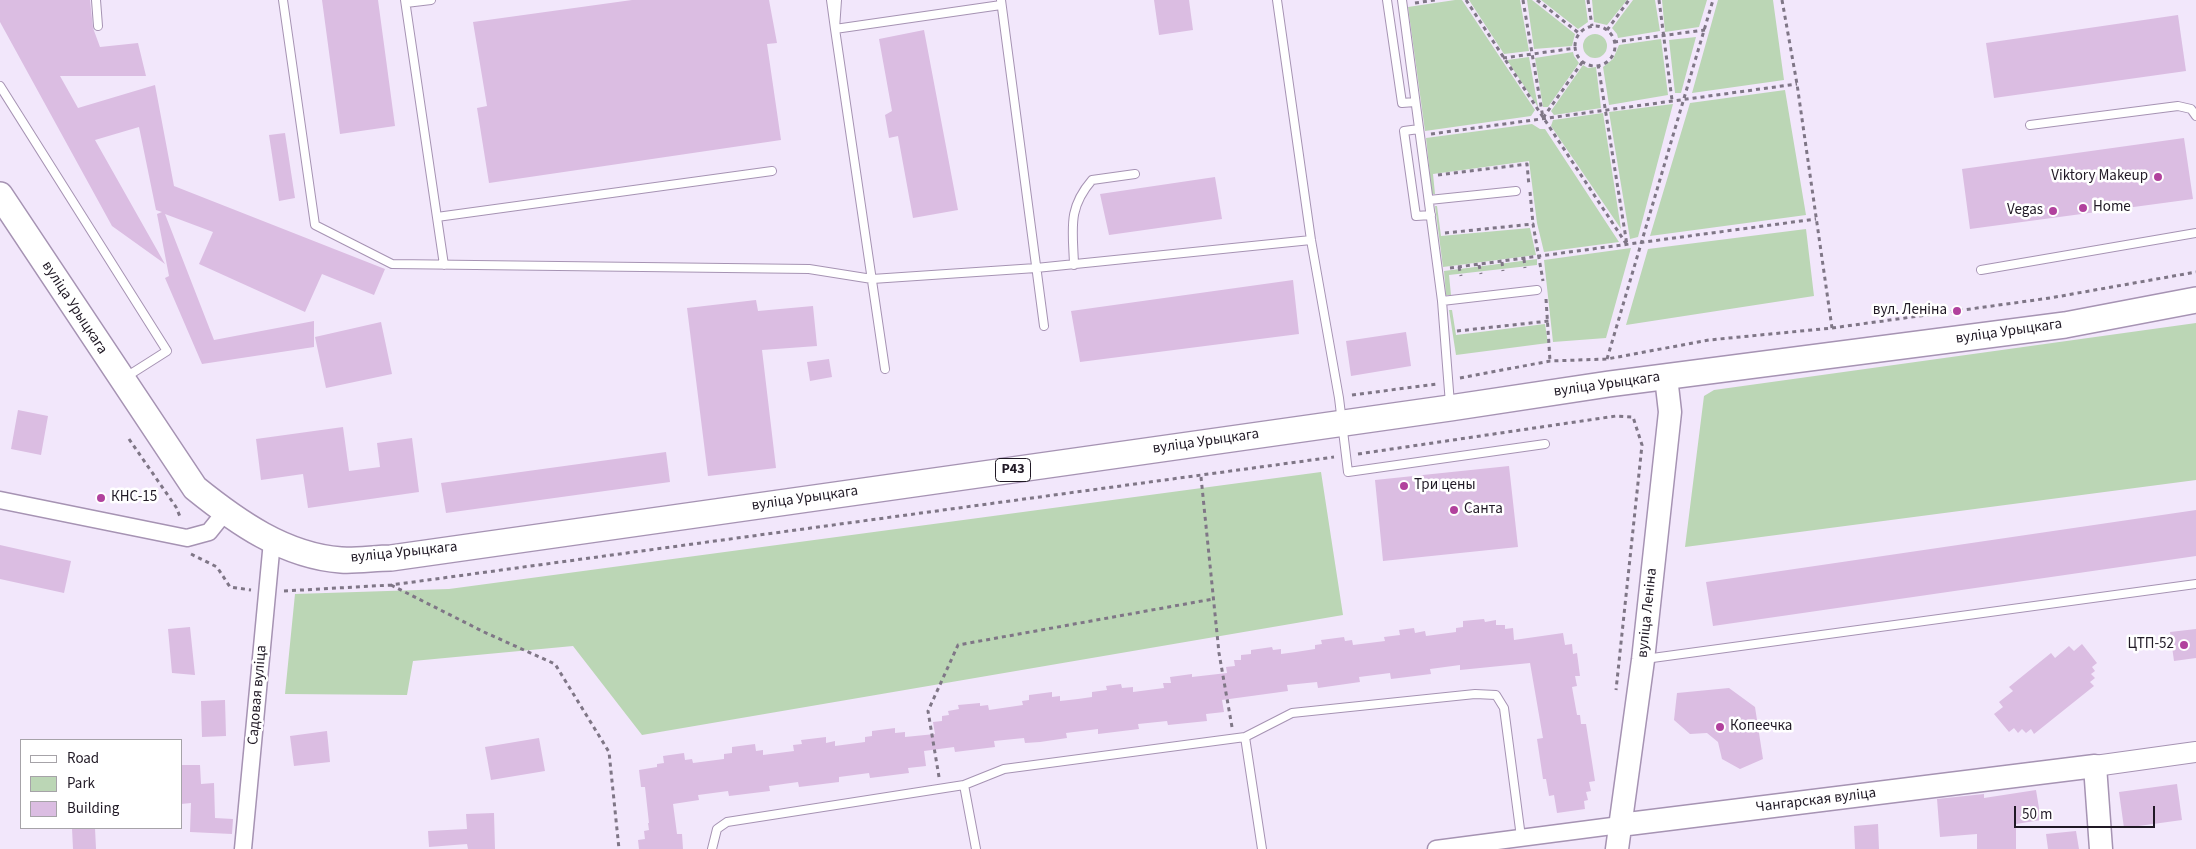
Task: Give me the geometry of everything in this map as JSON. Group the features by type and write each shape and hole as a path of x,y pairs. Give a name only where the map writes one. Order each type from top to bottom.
{"main road":[{"name":"вуліца Урыцкага","path":"0,195 194,488 225,512 272,541 306,554 332,558 391,558 1609,384 2065,325 2196,300"},
{"name":"вуліца Леніна","path":"1617,849 1643,660 1670,412 1666,377"},
{"name":"Чангарская вуліца","path":"1620,825 2094,766"},
{"path":"2094,766 2101,849"}],"street":[{"path":"0,500 187,538 209,532 225,512"},
{"name":"Садовая вуліца","path":"244,849 272,541"},
{"name":"Чангарская вуліца","path":"2094,766 2196,752"},
{"name":"Чангарская вуліца","path":"1436,849 1620,825"}],"lane":[{"path":"96,0 98,26"},
{"path":"283,0 315,225 392,264 809,269 872,279 1074,265 1311,240"},
{"path":"432,0 406,2 444,265"},
{"path":"831,0 885,368"},
{"path":"835,29 837,0"},
{"path":"1277,0 1311,240 1339,398 1348,472 1545,444"},
{"path":"1387,0 1402,103 1416,102"},
{"path":"1403,1 1442,301 1450,408"},
{"path":"835,29 1001,3 1044,326"},
{"path":"0,86 167,351 122,379"},
{"path":"2030,125 2178,106 2194,111"},
{"path":"1420,132 1404,131 1416,216 1431,215"},
{"path":"437,217 772,171"},
{"path":"1074,265 1072,220 1079,195 1092,180 1135,174"},
{"path":"1429,200 1516,191"},
{"path":"1981,270 2196,232"},
{"path":"1442,301 1541,290"},
{"path":"1643,660 2196,584"},
{"path":"712,849 717,829 727,822 964,785 1004,769 1245,738 1292,714 1475,694 1496,695 1504,708 1521,837"},
{"path":"1245,738 1262,849"},
{"path":"964,785 976,849"}],"path":[{"path":"1403,1 1435,0"},
{"path":"1466,0 1627,245"},
{"path":"1523,0 1542,118"},
{"path":"1537,0 1580,34"},
{"path":"1588,0 1592,26"},
{"path":"1607,30 1629,0"},
{"path":"1659,0 1672,100"},
{"path":"1607,359 1713,0"},
{"path":"1782,0 1797,84 1832,328"},
{"path":"1592,26 1607,30 1614,42 1613,55 1608,60 1598,64 1586,64 1576,52 1576,48 1580,34 1592,26"},
{"path":"1614,42 1705,30"},
{"path":"1503,58 1576,48"},
{"path":"1542,118 1583,61"},
{"path":"1598,64 1627,245"},
{"path":"1420,132 1605,110 1797,84"},
{"path":"1533,224 1442,234 1435,175 1527,164 1533,224 1540,257 1541,290"},
{"path":"1549,320 1456,332 1448,268 1816,219"},
{"path":"1524,259 1526,268"},
{"path":"1502,262 1503,271"},
{"path":"1479,265 1481,274"},
{"path":"1459,267 1461,276"},
{"path":"1339,398 1448,383 1454,379 1550,361 1607,359 1709,340 1832,328 2050,298 2196,272"},
{"path":"1546,297 1549,320 1550,361"},
{"path":"129,439 176,507 191,555 217,567 230,587 268,592 390,585 1201,477 1616,416 1633,417 1642,445 1615,700"},
{"path":"1201,477 1219,653 1234,739"},
{"path":"390,585 484,632 555,664 609,752 619,849"},
{"path":"941,788 928,712 958,645 1214,599"}],"green space":[{"path":"1462,0 1535,110 1531,116 1425,131 1408,7"},
{"path":"1469,0 1520,0 1529,51 1504,54"},
{"path":"1527,0 1532,0 1575,34 1572,46 1534,49"},
{"path":"1541,0 1585,0 1588,22 1578,29"},
{"path":"1592,0 1627,0 1607,25 1594,22"},
{"path":"1633,0 1655,0 1660,31 1618,38 1612,28"},
{"path":"1662,0 1707,0 1699,27 1665,32"},
{"path":"1718,0 1773,0 1784,80 1692,93"},
{"path":"1595,34 1600,35 1606,41 1606,51 1600,57 1595,58 1590,57 1584,51 1583,46 1584,41 1590,35"},
{"path":"1696,37 1681,93 1675,93 1669,40"},
{"path":"1661,39 1668,95 1609,105 1603,67 1613,59 1619,45"},
{"path":"1573,52 1579,63 1548,107 1543,107 1535,58"},
{"path":"1529,57 1538,107 1507,60"},
{"path":"1583,65 1588,68 1596,67 1601,108 1554,115 1551,111"},
{"path":"1785,90 1806,215 1650,236 1690,103"},
{"path":"1673,104 1638,237 1630,239 1609,112"},
{"path":"1603,113 1621,229 1551,126 1553,120"},
{"path":"1532,124 1540,129 1545,129 1619,242 1544,252 1537,223 1529,161 1433,174 1435,194 1432,194 1426,138"},
{"path":"1435,206 1437,206 1441,236 1530,228 1536,255 1443,267"},
{"path":"1806,229 1814,296 1626,325 1648,249"},
{"path":"1631,248 1606,338 1553,342 1544,260"},
{"path":"1537,259 1537,265 1449,275 1451,295 1446,295 1444,271"},
{"path":"1449,310 1452,310 1456,335 1545,324 1548,343 1456,355"},
{"path":"2196,323 2196,480 1685,547 1704,396 1714,390"},
{"path":"1321,472 1343,615 642,735 573,646 413,661 407,695 285,694 295,594 449,589"}],"building":[{"path":"0,0 90,0 93,28 100,47 138,43 146,76 60,76 78,108 155,85 174,186 385,269 374,295 322,274 305,312 199,264 213,232 165,214 214,340 314,321 314,347 202,364 165,278 169,276 157,214 162,212 156,210 139,127 95,140 165,264 112,226 0,22"},
{"path":"322,0 378,0 395,126 340,134"},
{"path":"632,0 769,0 777,43 767,44 781,140 489,183 477,108 487,106 473,22"},
{"path":"1154,0 1189,0 1193,30 1159,35"},
{"path":"2178,15 2186,71 1994,98 1986,43"},
{"path":"924,30 958,210 913,218 898,136 889,138 885,115 892,111 879,39"},
{"path":"285,133 295,198 279,201 269,135"},
{"path":"2184,138 2193,199 1970,229 1962,169"},
{"path":"1215,177 1222,219 1109,235 1100,194"},
{"path":"1293,280 1299,334 1080,362 1071,311"},
{"path":"756,300 758,311 813,306 817,346 762,350 776,468 708,476 687,308"},
{"path":"381,322 392,374 326,388 315,337"},
{"path":"1406,332 1411,366 1351,376 1346,341"},
{"path":"829,359 832,377 810,381 807,362"},
{"path":"18,410 48,416 41,455 11,449"},
{"path":"343,427 349,471 380,467 377,443 412,438 419,492 308,508 303,474 261,480 256,439"},
{"path":"666,452 670,482 446,513 441,483"},
{"path":"1509,466 1518,547 1383,561 1375,480"},
{"path":"2196,510 2196,556 1713,626 1706,582"},
{"path":"0,545 71,561 64,593 0,579"},
{"path":"1484,619 1485,622 1496,620 1496,625 1505,625 1505,629 1513,628 1514,640 1563,633 1565,645 1572,644 1573,654 1577,653 1580,676 1575,676 1577,686 1572,687 1577,715 1580,715 1581,724 1586,724 1595,781 1589,782 1591,791 1586,792 1588,800 1584,801 1585,809 1557,813 1554,795 1549,796 1546,779 1543,779 1537,739 1543,738 1530,663 1460,670 1460,665 1430,669 1431,674 1391,679 1390,673 1359,677 1360,682 1318,688 1317,682 1287,685 1288,691 1222,700 1224,712 1206,714 1207,721 1168,725 1167,721 1138,724 1139,729 1098,734 1098,729 1066,733 1067,738 1040,742 1025,743 1024,738 994,741 995,747 955,752 954,747 924,751 926,766 908,768 909,773 870,778 869,773 839,777 839,782 799,787 798,782 769,786 770,791 729,796 728,791 698,795 699,800 673,804 677,834 682,834 683,849 639,849 638,840 645,839 644,831 649,830 649,823 645,787 641,787 639,770 657,767 657,764 664,763 663,756 684,753 685,760 692,759 693,763 724,759 724,754 732,753 732,747 755,744 756,751 763,750 763,755 794,751 793,745 802,744 801,740 826,737 826,743 835,741 835,746 865,742 865,737 872,736 872,731 895,728 895,733 905,732 905,737 935,734 933,722 942,721 942,716 949,715 948,711 959,709 958,705 980,703 980,706 988,705 989,710 1023,705 1022,701 1029,700 1029,695 1052,692 1052,697 1060,696 1060,701 1092,697 1092,692 1107,690 1106,686 1121,684 1122,688 1133,687 1133,692 1164,688 1163,683 1171,683 1170,677 1192,674 1192,677 1227,673 1226,667 1235,666 1234,660 1241,660 1241,655 1251,654 1251,650 1272,647 1273,650 1281,649 1281,654 1296,652 1315,649 1315,645 1322,644 1321,640 1344,637 1345,641 1352,640 1353,645 1385,641 1384,637 1400,635 1399,630 1414,628 1415,633 1425,631 1426,636 1456,632 1456,628 1463,627 1463,621"},
{"path":"190,627 195,675 172,673 168,629"},
{"name":"ЦТП-52","path":"2196,629 2196,658 2174,661 2170,632"},
{"path":"2082,644 2097,663 2092,667 2095,671 2091,674 2095,678 2090,682 2094,686 2034,734 2031,729 2026,733 2022,729 2018,733 2014,728 2009,732 1994,714 2003,707 1999,702 2013,691 2009,687 2051,653 2055,658 2069,646 2074,651"},
{"name":"Копеечка","path":"1729,688 1755,707 1763,759 1740,769 1722,759 1718,742 1707,733 1690,734 1674,720 1677,693"},
{"path":"225,700 226,736 202,737 201,701"},
{"path":"327,731 330,762 294,766 290,736"},
{"path":"539,738 545,771 491,780 485,747"},
{"path":"182,765 200,765 201,784 214,783 215,818 233,819 232,834 190,832 191,803 182,804"},
{"path":"2177,784 2182,820 2124,828 2119,792"},
{"path":"2036,790 2041,820 2016,824 2016,849 1977,849 1977,834 1940,837 1937,799 1984,794 1984,798"},
{"path":"494,813 495,849 468,849 467,844 429,847 428,831 467,829 466,814"},
{"path":"1878,824 1879,849 1855,849 1854,826"},
{"path":"72,829 95,829 96,849 73,849"},
{"path":"2076,831 2079,849 2048,849 2046,834"}],"place":[{"name":"Viktory Makeup","path":"2158,177"},
{"name":"Home","path":"2083,208"},
{"name":"Vegas","path":"2053,211"},
{"name":"вул. Леніна","path":"1957,311"},
{"name":"Три цены","path":"1404,486"},
{"name":"КНС-15","path":"101,498"},
{"name":"Санта","path":"1454,510"},
{"name":"ЦТП-52","path":"2184,645"},
{"name":"Копеечка","path":"1720,727"}]}
